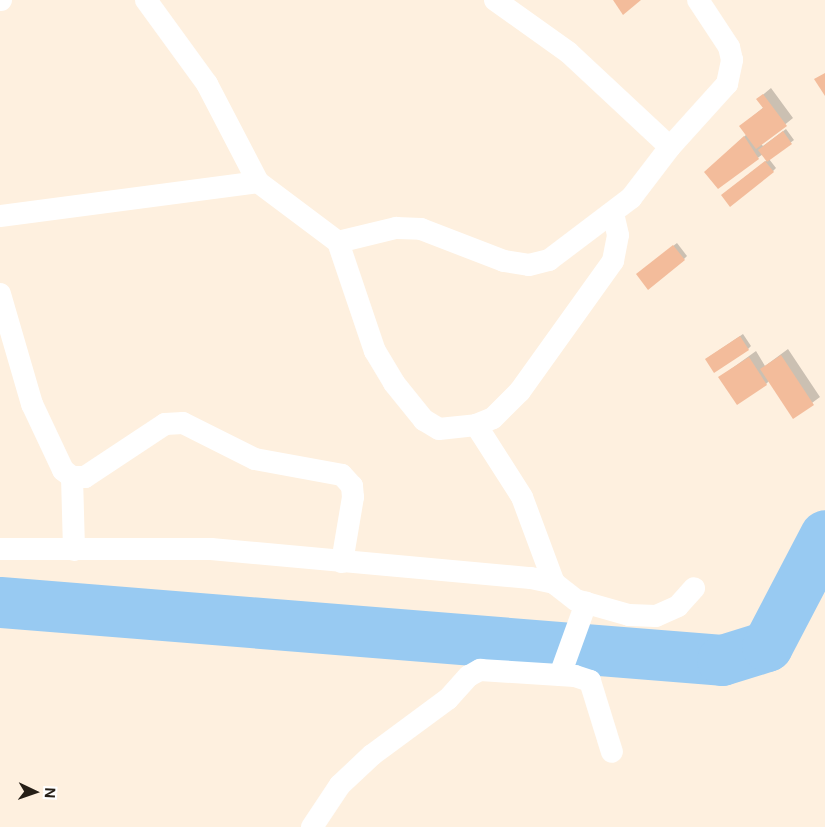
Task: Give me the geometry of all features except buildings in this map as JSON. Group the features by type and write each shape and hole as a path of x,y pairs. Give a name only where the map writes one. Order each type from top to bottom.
{"street":[{"path":"146,0 206,84 258,182 338,242 376,351 394,383 424,420 439,429 476,425 493,418 520,391 613,261 618,236 613,213"},
{"path":"495,0 568,52 670,147"},
{"path":"338,242 396,228 422,229 504,261 529,265 548,260 613,213 630,198 670,147 727,84 732,60 728,47 698,0"},
{"path":"0,216 258,182"},
{"path":"0,294 32,404 63,470 72,477 86,477 165,424 183,423 255,459 342,476 352,486 353,497 342,562"},
{"path":"476,425 522,497 554,583"},
{"path":"72,477 74,550"},
{"path":"0,548 74,550 211,549 531,578 554,583 571,597 586,605 629,615 656,616 678,606 694,588"},
{"path":"561,673 586,605"},
{"path":"312,827 346,779 372,755 448,700 469,676 480,670 561,673 590,681 594,686 612,752"}],"waterway":[{"path":"0,602 722,660 767,646 825,535"}]}
